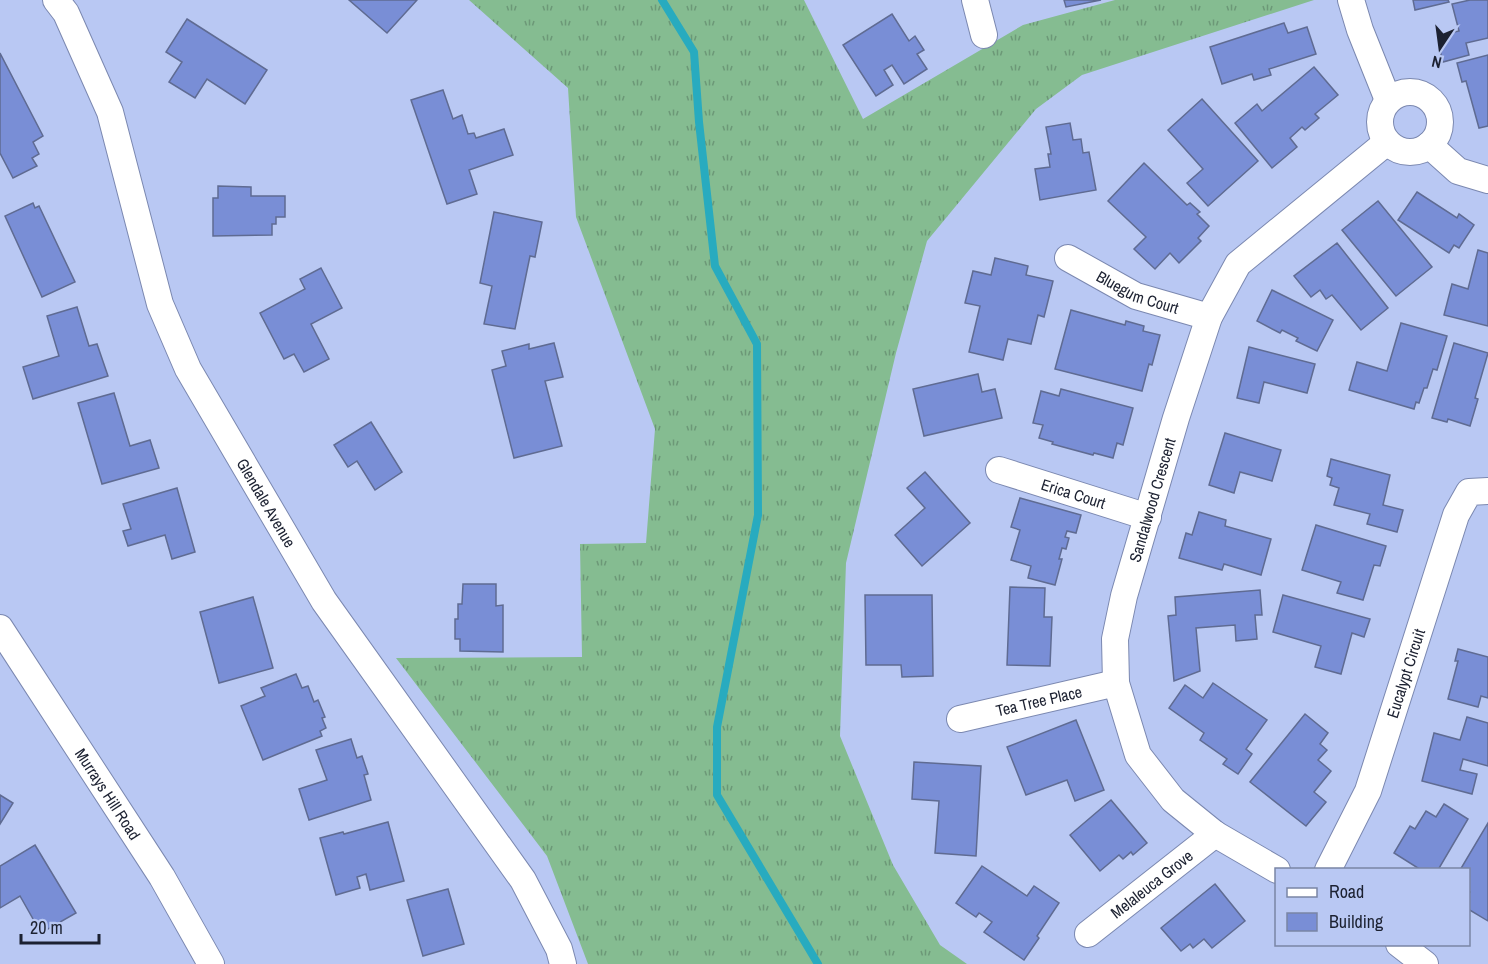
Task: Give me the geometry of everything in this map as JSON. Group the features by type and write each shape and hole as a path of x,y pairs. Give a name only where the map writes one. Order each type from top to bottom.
{"street":[{"name":"Glendale Avenue","path":"56,0 66,13 110,112 160,304 188,369 324,601 524,880 559,949 563,964"},
{"path":"975,0 984,35"},
{"path":"1351,0 1360,30 1388,100"},
{"path":"1416,92 1432,101 1440,119 1439,129 1429,145 1412,152 1402,151 1387,142 1381,134 1379,125 1383,107 1388,100 1396,94 1416,92"},
{"name":"Sandalwood Crescent","path":"1275,869 1215,834 1173,800 1138,755 1116,683 1115,639 1124,596 1176,418 1209,317 1238,264 1387,142"},
{"path":"1429,145 1458,171 1488,180"},
{"name":"Bluegum Court","path":"1068,258 1136,296 1209,317"},
{"name":"Erica Court","path":"999,470 1148,517"},
{"name":"Eucalypt Circuit","path":"1329,868 1368,791 1456,515 1469,492 1488,491"},
{"name":"Murrays Hill Road","path":"0,628 162,876 211,964"},
{"path":"0,665 26,668"},
{"name":"Tea Tree Place","path":"960,719 1116,683"},
{"name":"Melaleuca Grove","path":"1088,934 1215,834"},
{"path":"1400,946 1425,964"}],"green space":[{"path":"469,0 804,0 863,119 1023,25 1115,0 1314,0 1082,75 1036,109 927,241 896,353 846,563 840,736 893,865 940,945 967,964 588,964 547,856 396,658 582,657 580,544 646,543 655,429 576,217 568,88"}],"building":[{"path":"349,0 417,0 387,33"},
{"path":"1064,0 1101,0 1066,7"},
{"path":"1413,0 1448,0 1449,2 1415,10"},
{"path":"1470,0 1488,0 1488,38 1466,43 1469,55 1443,62 1436,36 1459,31 1452,4"},
{"path":"892,14 909,41 915,36 924,50 917,54 927,69 904,84 892,65 884,70 893,85 876,96 843,45"},
{"path":"187,19 267,70 245,104 207,79 195,98 169,82 182,62 166,52"},
{"path":"1284,23 1288,33 1307,27 1316,54 1269,69 1271,75 1254,80 1252,74 1222,84 1210,47"},
{"path":"0,53 43,136 33,142 39,154 32,158 37,166 13,178 0,153"},
{"path":"1488,55 1488,126 1479,128 1466,81 1462,82 1457,63"},
{"path":"1314,67 1338,95 1315,114 1319,118 1305,130 1302,127 1290,138 1297,147 1272,168 1235,123 1257,104 1262,111"},
{"path":"443,90 453,119 462,115 468,134 474,133 476,138 504,129 513,155 469,170 477,194 447,204 411,100"},
{"path":"1202,99 1258,161 1208,206 1187,183 1203,169 1168,130"},
{"path":"1070,123 1073,140 1081,139 1083,153 1089,152 1096,190 1040,200 1035,169 1050,167 1048,154 1051,154 1046,127"},
{"path":"1144,163 1187,205 1190,203 1200,212 1197,214 1209,226 1198,238 1201,241 1179,263 1170,253 1155,269 1134,249 1146,237 1108,201"},
{"path":"218,186 251,187 251,196 285,196 285,217 276,217 276,224 272,224 272,235 213,236 213,198 218,198"},
{"path":"1417,192 1457,218 1459,214 1474,225 1459,248 1454,245 1449,253 1398,220"},
{"path":"1378,201 1432,267 1396,296 1342,230"},
{"path":"33,203 35,208 39,206 75,282 42,297 5,216"},
{"path":"494,212 542,222 535,257 530,256 515,329 484,324 492,286 480,283"},
{"path":"1337,243 1388,308 1361,330 1332,295 1326,299 1320,290 1311,297 1294,276"},
{"path":"1478,250 1488,253 1488,326 1444,315 1452,284 1468,289"},
{"path":"995,258 1028,266 1026,275 1053,281 1044,317 1038,315 1031,344 1008,339 1003,360 969,352 980,306 965,303 973,271 991,275"},
{"path":"321,268 342,308 311,324 329,359 304,372 294,354 284,359 260,313 305,289 300,279"},
{"path":"1272,290 1333,320 1317,351 1296,341 1298,338 1282,330 1280,333 1257,321"},
{"path":"77,307 89,346 97,344 108,376 33,399 23,367 59,356 47,316"},
{"path":"1071,310 1125,325 1126,321 1144,326 1143,331 1160,335 1142,391 1055,369"},
{"path":"1401,323 1447,336 1437,370 1433,369 1427,388 1424,388 1419,403 1416,402 1414,409 1349,390 1357,362 1387,371"},
{"path":"554,343 563,377 545,381 562,446 514,458 492,370 506,366 502,351 529,344 529,349"},
{"path":"1454,343 1488,353 1475,398 1478,399 1470,426 1448,419 1447,422 1432,418"},
{"path":"1249,347 1315,364 1307,393 1264,382 1259,403 1237,398"},
{"path":"978,374 982,392 995,389 1002,418 924,436 913,389"},
{"path":"1061,389 1133,408 1123,445 1117,443 1113,458 1052,444 1053,442 1039,438 1043,425 1033,423 1041,391 1059,396"},
{"path":"114,393 130,446 150,440 159,468 102,484 78,403"},
{"path":"371,422 402,472 375,490 357,461 348,467 334,445"},
{"path":"1225,433 1281,450 1272,481 1240,472 1234,493 1209,485"},
{"path":"1331,459 1390,475 1383,505 1403,510 1397,532 1367,524 1370,514 1334,505 1339,488 1330,485 1332,478 1327,476"},
{"path":"925,472 970,523 922,566 895,535 925,508 907,488"},
{"path":"177,488 195,552 172,559 165,535 128,546 123,531 131,529 123,504"},
{"path":"1020,498 1081,515 1076,533 1067,531 1065,537 1069,538 1066,549 1062,548 1059,559 1062,559 1055,585 1028,578 1031,566 1011,560 1020,530 1011,527"},
{"path":"1199,512 1226,520 1225,526 1271,539 1261,575 1224,564 1222,570 1179,558 1186,533 1192,535"},
{"path":"1316,525 1386,546 1380,566 1374,565 1363,600 1337,593 1341,582 1302,570"},
{"path":"463,584 496,584 496,606 503,605 503,652 460,651 460,639 455,639 455,619 458,619 458,604 462,604"},
{"path":"1010,587 1045,588 1044,617 1052,617 1050,666 1007,665"},
{"path":"1260,590 1262,615 1255,615 1257,639 1236,641 1235,625 1196,628 1200,671 1174,681 1168,616 1176,615 1175,597"},
{"path":"865,595 932,595 933,676 902,677 901,665 866,665"},
{"path":"1283,595 1370,619 1364,637 1352,633 1341,674 1315,667 1321,646 1273,632"},
{"path":"253,597 273,668 219,683 200,612"},
{"path":"1458,649 1488,657 1488,698 1481,696 1478,707 1448,699 1458,661 1455,661"},
{"path":"296,674 302,688 308,686 314,702 318,700 325,717 322,718 326,728 320,731 322,736 263,760 241,706 265,696 261,688"},
{"path":"1213,683 1267,720 1246,749 1252,754 1238,774 1223,764 1227,759 1200,740 1204,733 1169,708 1185,685 1203,698"},
{"path":"1305,714 1328,733 1320,744 1327,750 1318,760 1331,771 1314,792 1326,802 1306,826 1250,782"},
{"path":"1467,717 1488,723 1488,766 1463,759 1460,770 1477,774 1472,794 1422,781 1434,733 1460,740"},
{"path":"1076,720 1104,790 1075,801 1067,780 1026,795 1007,747"},
{"path":"351,739 357,758 362,756 368,774 364,775 371,800 309,820 299,789 327,780 316,750"},
{"path":"914,762 981,766 976,856 935,853 939,801 912,799"},
{"path":"0,795 13,803 0,824"},
{"path":"1111,800 1147,843 1133,855 1131,852 1123,859 1119,855 1100,871 1070,835"},
{"path":"1444,804 1468,819 1439,868 1418,868 1394,853 1410,826 1415,829 1426,811 1436,817"},
{"path":"388,822 404,881 370,890 366,874 357,877 360,888 336,895 320,838"},
{"path":"1488,823 1488,921 1470,910 1470,868 1461,868"},
{"path":"35,845 76,913 41,933 20,896 0,908 0,866"},
{"path":"982,866 1027,896 1034,886 1059,903 1024,960 984,932 992,922 979,913 976,917 956,903"},
{"path":"1215,884 1245,921 1212,948 1204,939 1193,948 1190,944 1181,951 1161,928"},
{"path":"448,889 464,944 423,956 407,900"}],"waterway":[{"path":"662,0 694,52 699,122 715,266 757,344 758,515 717,727 717,795 818,964"}]}
